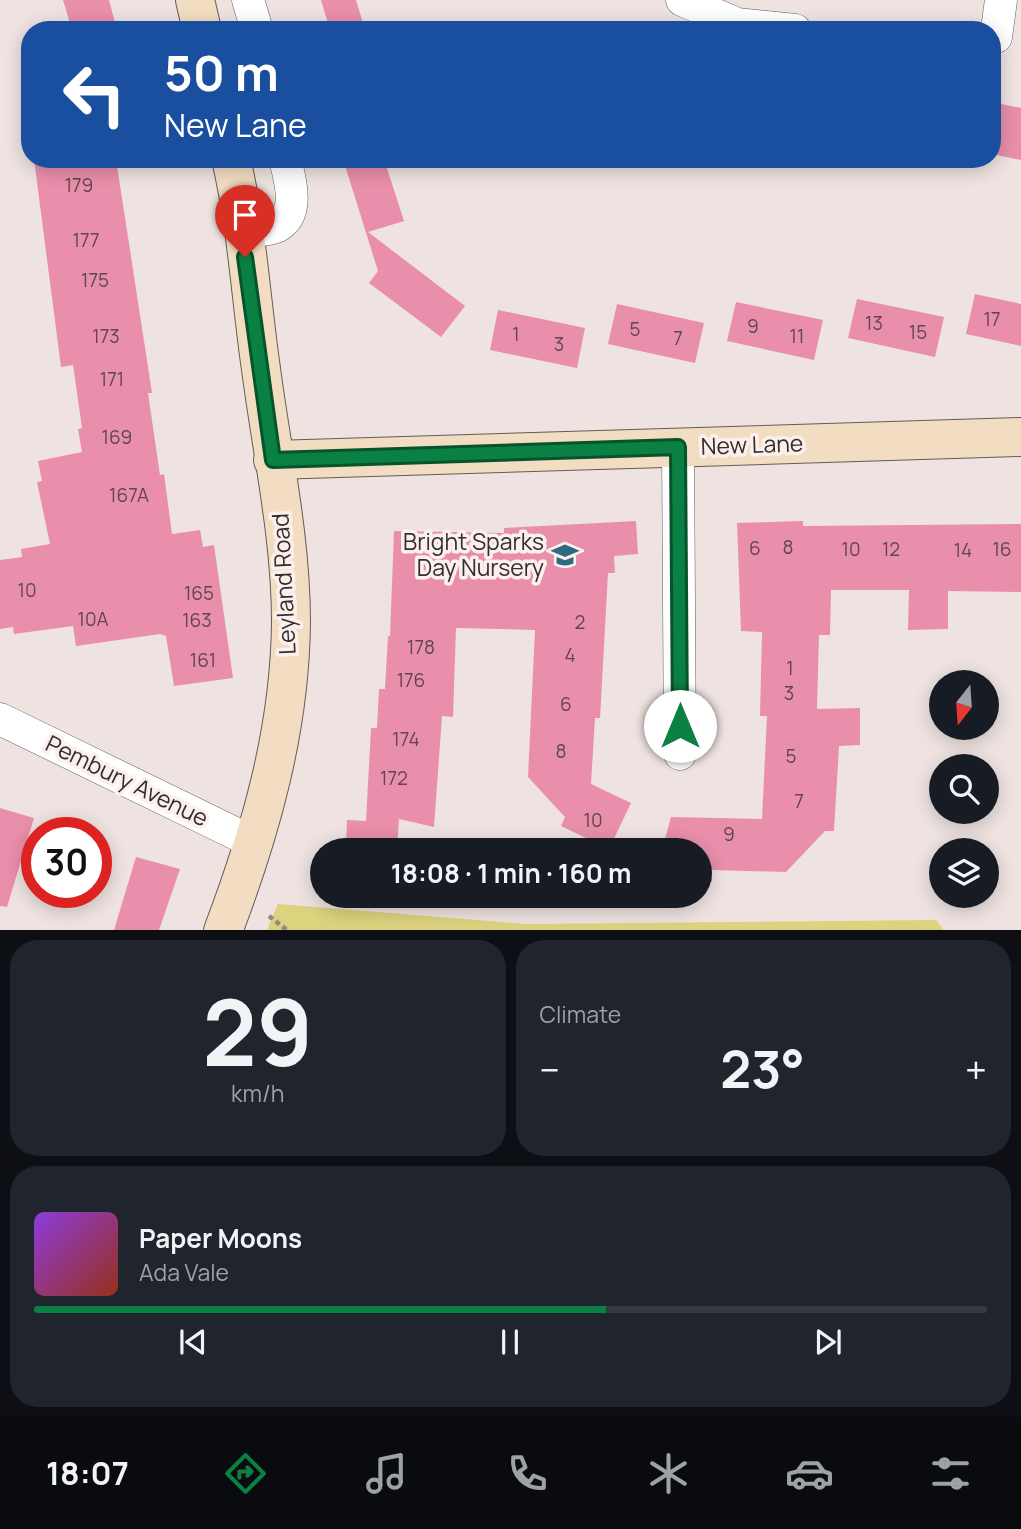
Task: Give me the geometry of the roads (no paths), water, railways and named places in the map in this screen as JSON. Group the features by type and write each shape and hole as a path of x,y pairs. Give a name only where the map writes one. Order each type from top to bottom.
{"main road":[{"path":"195,0 200,21"},
{"name":"Leyland Road","path":"223,930 255,843 272,778 286,702 291,621 286,540 232,168"},
{"name":"New Lane","path":"273,460 1021,438"}],"street":[{"path":"248,0 254,21"},
{"path":"682,0 730,21"},
{"path":"1001,0 1003,38"},
{"path":"242,231 276,226 289,213 293,194 287,168"},
{"path":"678,447 680,754"},
{"name":"Pembury Avenue","path":"0,719 255,843"}],"place":[{"name":"Bright Sparks Day Nursery","path":"565,555"}]}
